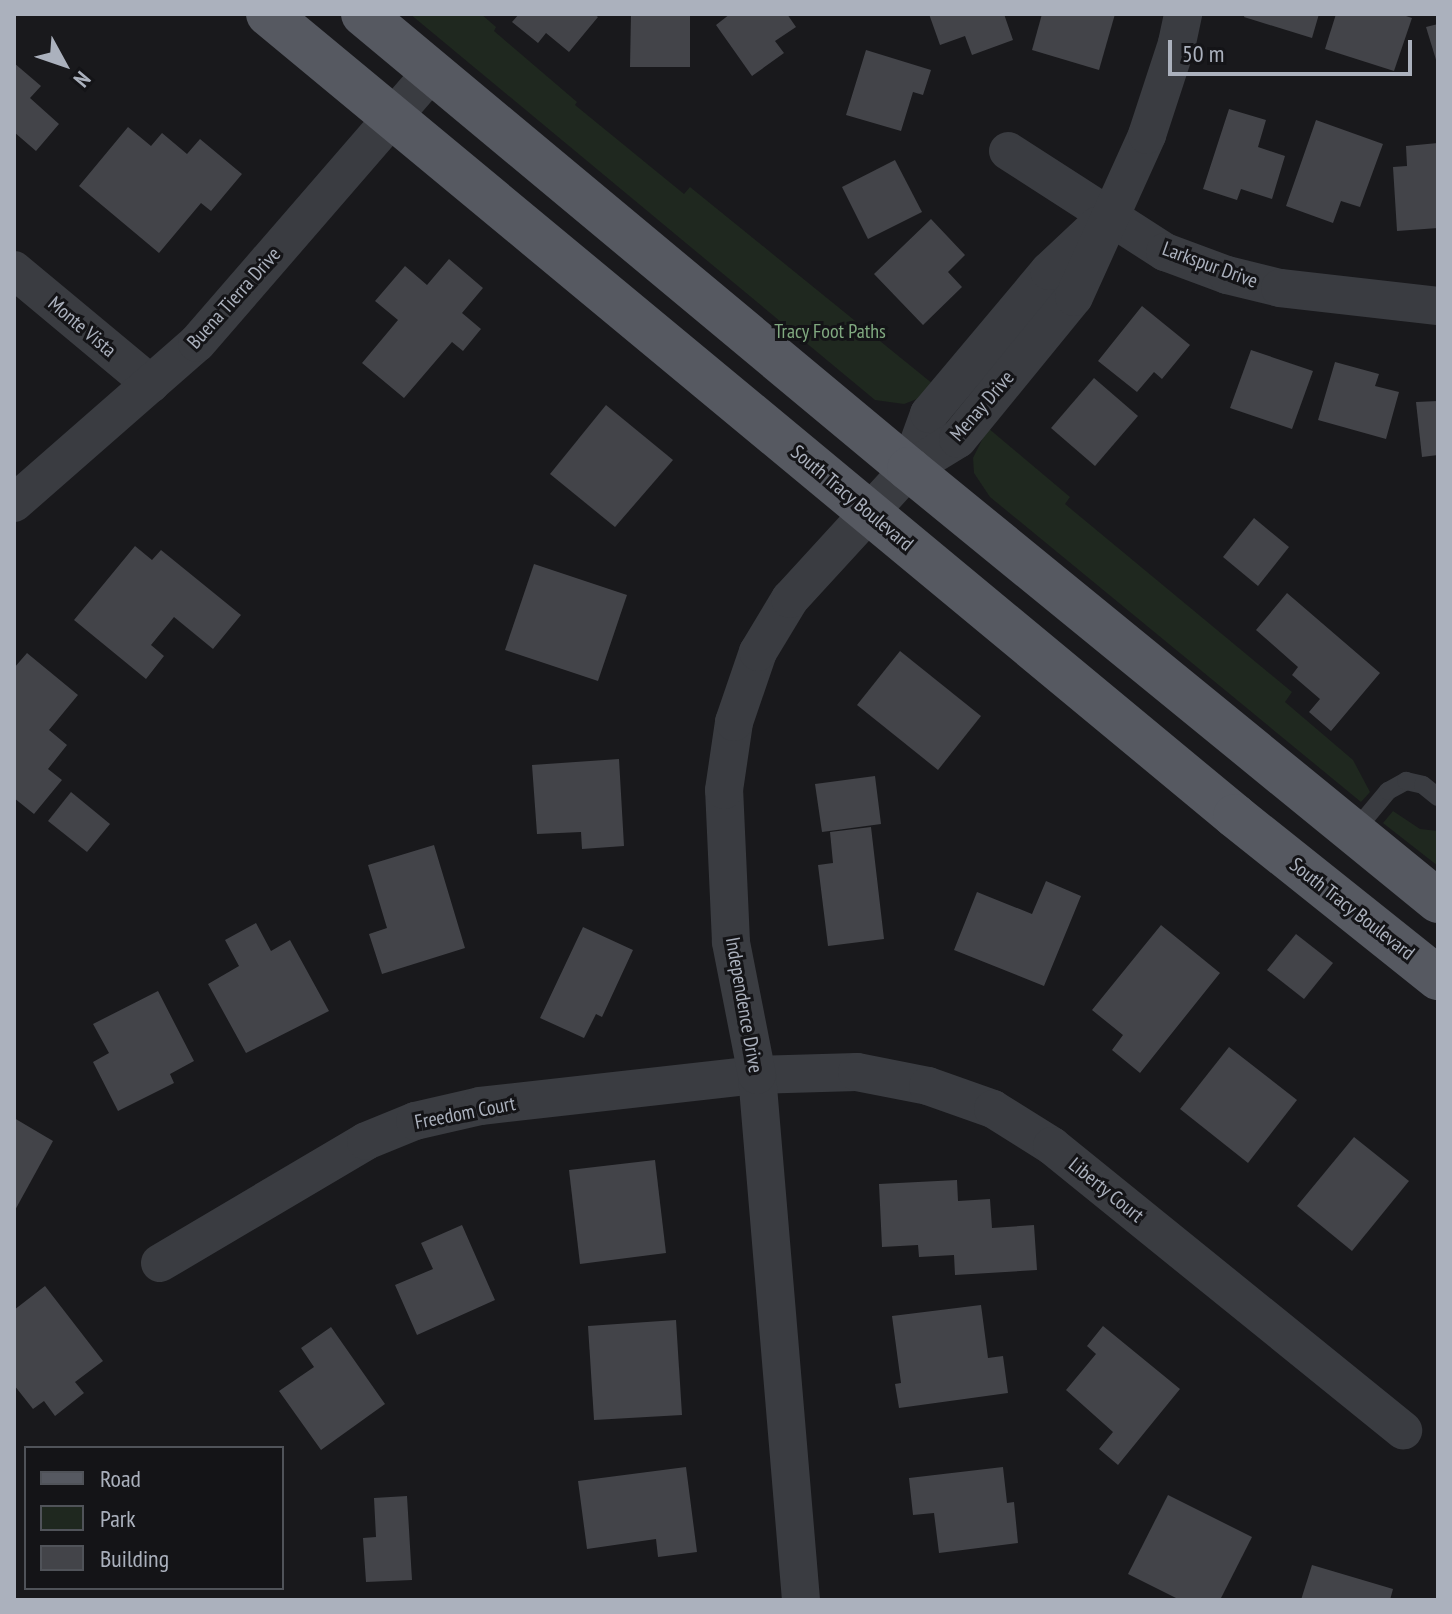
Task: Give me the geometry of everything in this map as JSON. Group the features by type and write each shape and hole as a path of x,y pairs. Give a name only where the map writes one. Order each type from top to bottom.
{"main road":[{"name":"South Tracy Boulevard","path":"268,14 1235,816 1438,978"},
{"path":"363,14 909,469 1438,901"}],"street":[{"name":"Menay Drive","path":"909,469 958,439 1074,297 1108,215 1147,135 1177,43 1183,14"},
{"name":"Buena Tierra Drive","path":"14,503 197,343 432,72"},
{"name":"Larkspur Drive","path":"1008,151 1165,252 1227,275 1280,288 1438,306"},
{"name":"Monte Vista","path":"14,270 151,384"},
{"name":"Independence Drive","path":"801,1600 757,1075 731,942 724,790 734,722 758,652 790,599 909,469"},
{"name":"Liberty Court","path":"757,1075 857,1072 928,1086 993,1109 1052,1146 1403,1430"},
{"name":"Freedom Court","path":"160,1263 366,1141 415,1121 480,1106 757,1075"}],"lane":[{"path":"1353,833 1388,791 1406,781 1423,785 1438,797"}],"green space":[{"name":"Tracy Foot Paths","path":"410,14 481,14 496,27 494,31 577,102 575,105 684,194 690,187 933,384 917,399 904,404 875,400"},
{"path":"988,428 1070,497 1065,504 1292,692 1285,702 1353,760 1370,792 1361,802 990,497 974,473 973,458"},
{"path":"1393,811 1420,829 1438,831 1438,866 1383,823"}],"building":[{"path":"519,14 594,14 598,17 569,52 546,33 538,43 512,22"},
{"path":"631,14 690,14 690,67 630,67"},
{"path":"730,14 787,14 796,27 775,41 784,53 752,76 716,25"},
{"path":"929,14 1004,14 1013,40 972,55 965,36 940,45"},
{"path":"1042,14 1115,14 1099,70 1032,50"},
{"path":"1245,14 1319,14 1312,38 1244,17"},
{"path":"1336,14 1400,14 1412,18 1394,71 1325,49"},
{"path":"1438,24 1438,63 1437,63 1426,27"},
{"path":"866,50 931,70 923,95 913,92 901,131 846,115"},
{"path":"14,63 41,86 30,98 59,124 36,151 14,132"},
{"path":"1229,109 1266,120 1258,147 1285,156 1272,199 1241,189 1237,200 1203,189"},
{"path":"1316,120 1383,144 1360,207 1341,201 1333,223 1286,206"},
{"path":"128,127 151,146 162,133 187,154 200,139 242,174 211,211 201,203 159,253 79,186"},
{"path":"1438,143 1438,228 1397,231 1393,167 1407,166 1406,146"},
{"path":"895,160 922,212 868,239 842,187"},
{"path":"931,219 965,255 948,272 962,287 923,325 874,274"},
{"path":"449,259 483,288 462,313 481,329 463,351 452,342 404,398 362,363 398,320 375,301 405,266 427,285"},
{"path":"1142,306 1190,345 1162,379 1154,372 1137,392 1098,361"},
{"path":"1251,350 1313,371 1292,429 1230,408"},
{"path":"1335,362 1379,374 1375,386 1399,392 1386,439 1318,420"},
{"path":"1094,378 1138,416 1095,466 1051,428"},
{"path":"1438,401 1438,455 1422,457 1416,402"},
{"path":"606,405 673,460 615,527 550,474"},
{"path":"1254,518 1289,547 1258,586 1223,557"},
{"path":"135,546 152,560 161,550 241,615 213,649 174,617 151,645 164,656 146,679 74,620"},
{"path":"534,564 627,595 598,681 505,650"},
{"path":"1287,593 1380,673 1331,731 1309,712 1320,699 1292,675 1298,667 1256,630"},
{"path":"900,651 981,716 938,770 857,705"},
{"path":"27,653 78,695 49,730 67,745 48,769 62,780 34,814 14,798 14,668"},
{"path":"619,759 624,846 582,849 581,832 537,834 532,765"},
{"path":"875,776 881,824 822,832 815,784"},
{"path":"71,792 110,824 87,852 48,821"},
{"path":"871,827 884,939 828,946 818,865 833,863 830,832"},
{"path":"434,845 465,948 382,974 369,934 387,928 368,865"},
{"path":"1046,881 1081,896 1044,986 954,950 977,892 1032,914"},
{"path":"256,923 271,951 290,940 329,1011 246,1053 208,984 239,966 225,940"},
{"path":"1161,925 1220,973 1140,1073 1112,1050 1123,1035 1092,1010"},
{"path":"583,927 633,950 602,1017 596,1014 584,1038 540,1018"},
{"path":"1296,934 1333,963 1304,999 1267,970"},
{"path":"158,991 194,1061 170,1074 174,1083 118,1111 93,1062 109,1053 93,1024"},
{"path":"1229,1047 1297,1100 1248,1163 1180,1109"},
{"path":"14,1118 53,1141 14,1212"},
{"path":"1354,1137 1409,1181 1352,1251 1297,1206"},
{"path":"655,1160 666,1253 580,1264 569,1170"},
{"path":"957,1180 958,1201 990,1199 992,1228 1034,1225 1037,1270 955,1275 954,1255 919,1257 918,1245 882,1247 879,1184"},
{"path":"462,1225 495,1300 417,1335 395,1285 433,1269 421,1243"},
{"path":"45,1286 103,1361 75,1382 84,1393 55,1416 44,1401 33,1409 14,1385 14,1310"},
{"path":"981,1305 988,1358 1003,1356 1008,1393 899,1408 895,1384 901,1383 892,1316"},
{"path":"676,1320 682,1415 594,1420 588,1326"},
{"path":"1103,1326 1180,1389 1118,1465 1099,1449 1113,1432 1066,1390 1096,1354 1087,1346"},
{"path":"331,1327 385,1404 321,1450 279,1391 314,1367 301,1348"},
{"path":"686,1467 697,1552 658,1557 656,1539 587,1549 578,1481"},
{"path":"1003,1467 1007,1503 1014,1502 1018,1543 939,1553 934,1513 913,1515 909,1478"},
{"path":"1168,1495 1252,1537 1220,1600 1180,1600 1128,1574"},
{"path":"407,1496 412,1580 366,1582 363,1538 376,1537 374,1498"},
{"path":"1312,1565 1393,1589 1390,1600 1301,1600"}]}
